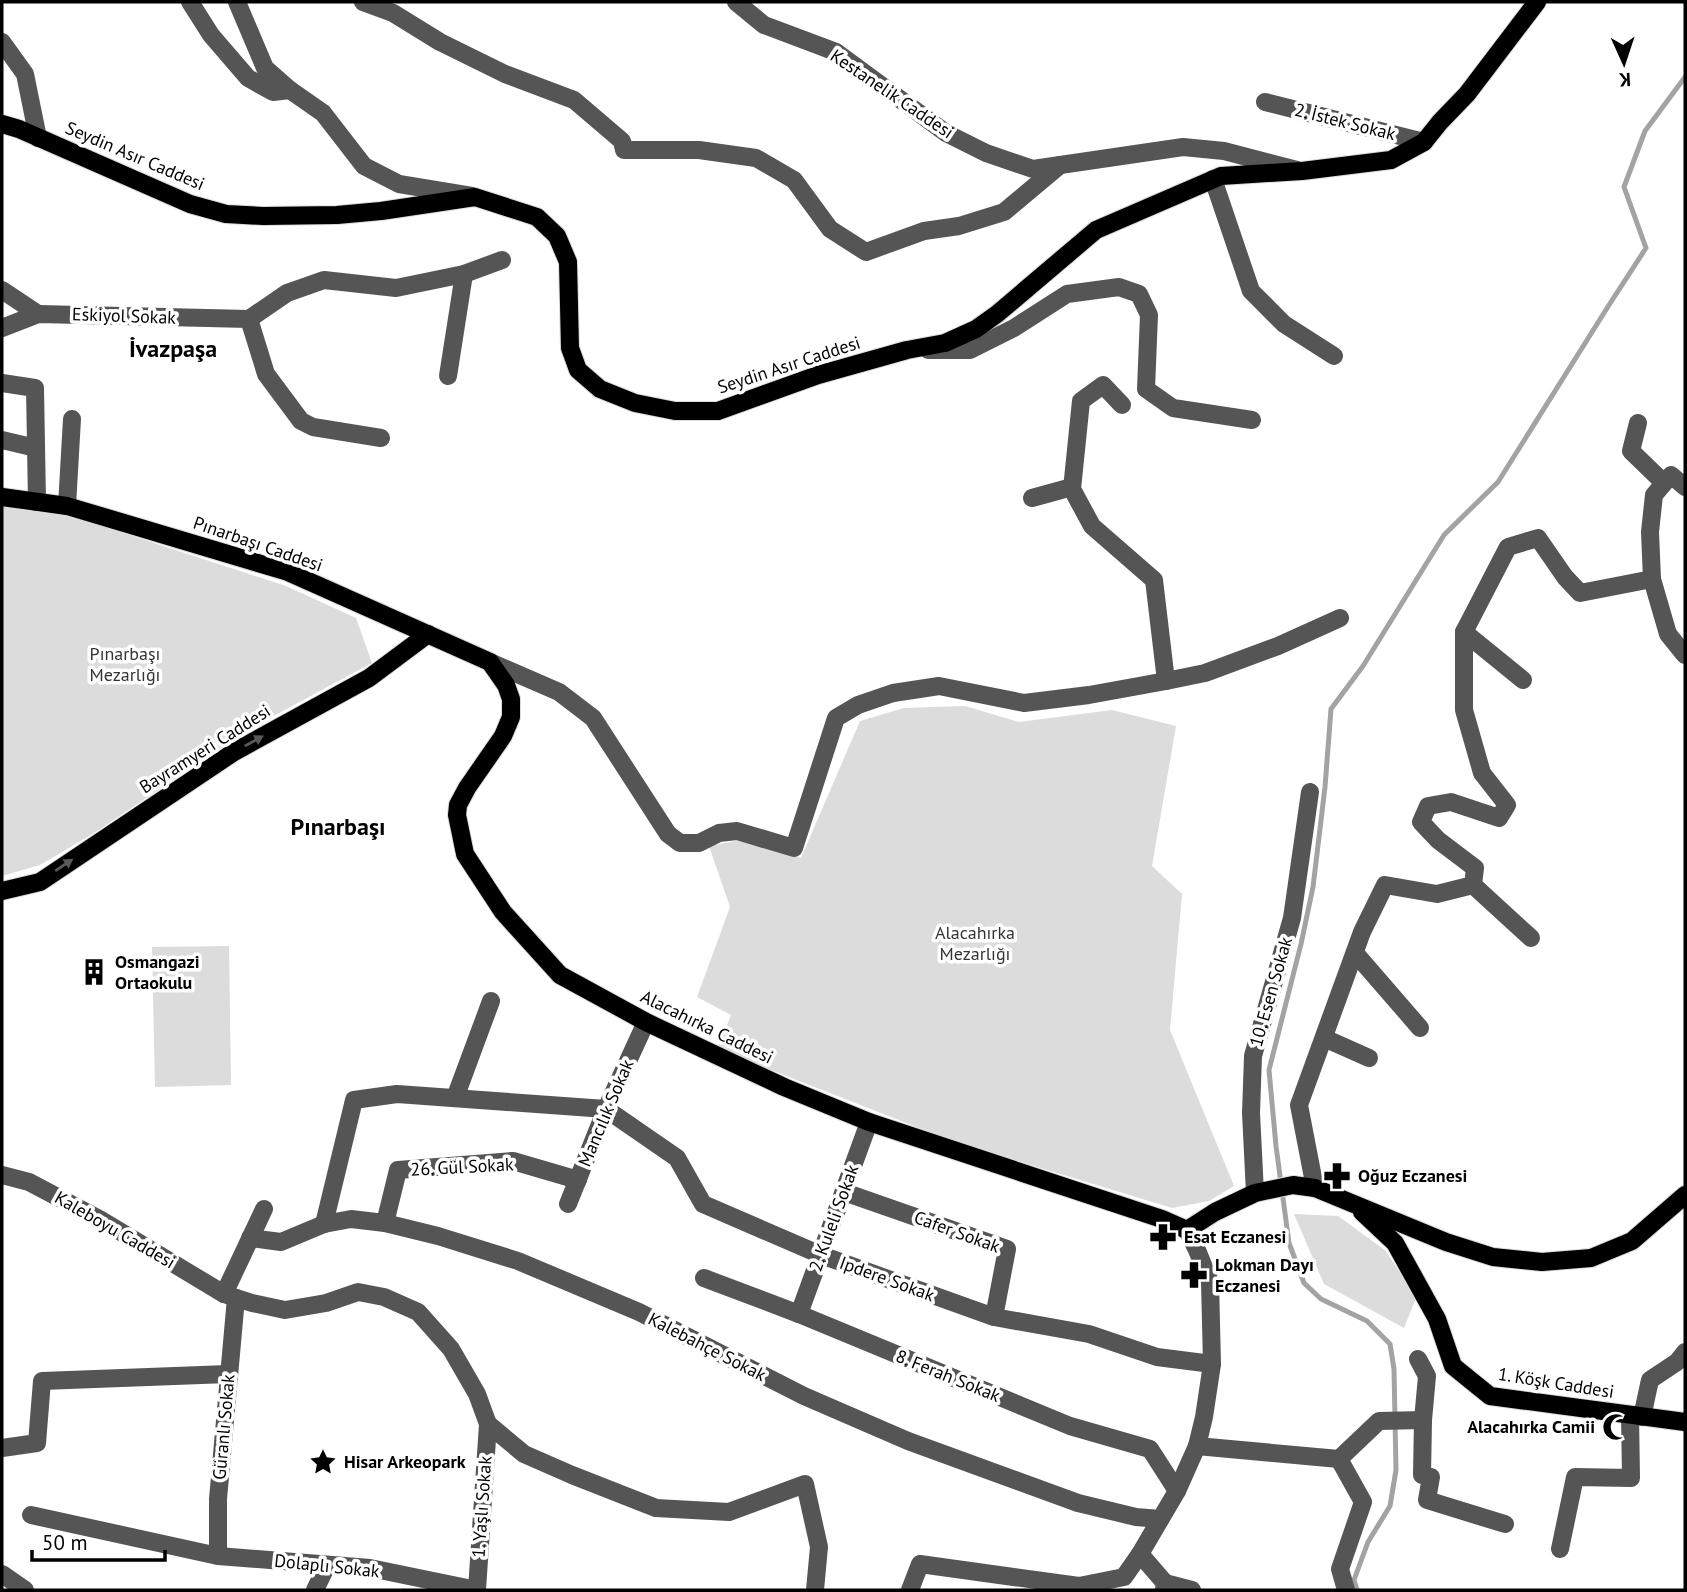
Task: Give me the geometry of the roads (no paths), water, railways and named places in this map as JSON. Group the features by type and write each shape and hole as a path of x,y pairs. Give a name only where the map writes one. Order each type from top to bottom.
{"main road":[{"name":"Seydin Asır Caddesi","path":"2,124 190,204 226,214 337,215 475,197 537,217 557,236 568,262 570,348 578,370 600,388 635,403 675,411 718,411 818,375 907,350 945,343 976,329 1097,230 1221,176 1302,172 1391,160 1424,142 1467,94 1537,2"},
{"name":"Pınarbaşı Caddesi","path":"2,497 67,506 288,572 490,662"},
{"name":"Bayramyeri Caddesi","path":"2,891 40,882 234,752 369,677 428,634"},
{"name":"Alacahırka Caddesi","path":"490,662 506,685 511,699 511,718 503,736 458,805 457,815 465,854 503,912 560,975 646,1022 784,1087 869,1122 1162,1219 1187,1230"},
{"path":"1187,1230 1215,1212 1255,1193 1293,1185 1315,1188 1446,1242 1493,1257 1542,1262 1591,1258 1632,1241 1685,1195"},
{"name":"1. Köşk Caddesi","path":"1355,1206 1395,1243 1437,1319 1453,1366 1490,1396 1685,1422"}],"street":[{"path":"190,2 211,35 248,78 274,92 290,90"},
{"path":"237,2 265,68 323,113 365,166 399,184 475,197"},
{"path":"363,2 393,13 440,41 505,74 574,100 622,141 624,150 699,150 757,158 794,180 830,229 866,252 924,231 959,226 1004,212 1060,165"},
{"name":"Kestanelik Caddesi","path":"736,2 764,24 835,52 946,133 986,153 1033,169 1183,147 1224,151 1302,172"},
{"path":"1524,20 1530,2"},
{"path":"2,42 25,74 38,138"},
{"name":"2. İstek Sokak","path":"1265,102 1424,142"},
{"path":"1213,179 1251,291 1284,324 1334,356"},
{"path":"380,438 313,427 301,421 266,374 249,319 286,293 324,280 396,288 464,274 502,260"},
{"path":"448,376 464,274"},
{"path":"907,350 970,350 1014,328 1067,294 1119,288 1139,294 1149,315 1146,389 1173,408 1252,420"},
{"path":"2,290 38,314"},
{"name":"Eskiyol Sokak","path":"2,328 38,314 249,319"},
{"path":"2,383 35,388 37,502"},
{"path":"1122,405 1103,384 1081,401 1072,487 1092,526 1154,580 1166,681"},
{"path":"67,506 72,419"},
{"path":"1638,423 1631,451 1664,483"},
{"path":"2,440 36,448"},
{"path":"1685,487 1671,475 1654,495 1650,531 1653,579 1668,634 1685,656"},
{"path":"1031,498 1072,487"},
{"path":"1473,885 1475,868 1438,840 1421,822 1428,806 1451,802 1499,818 1507,805 1482,773 1464,710 1464,632 1507,547 1538,538 1565,577 1580,593 1653,579"},
{"path":"490,662 559,692 593,718 668,834 680,843 699,843 719,833 737,831 794,848 836,718 858,705 893,693 939,686 1024,703 1089,695 1205,673 1278,646 1339,618"},
{"path":"1464,632 1524,680"},
{"name":"10. Esen Sokak","path":"1255,1193 1251,1113 1253,1056 1292,918 1310,792"},
{"path":"1315,1188 1299,1105 1362,932 1385,885 1437,894 1473,885"},
{"path":"1473,885 1531,938"},
{"path":"1355,953 1420,1028"},
{"path":"455,1098 491,1001"},
{"name":"Mancılık Sokak","path":"568,1204 606,1109 646,1022"},
{"path":"1324,1038 1369,1058"},
{"path":"324,1224 354,1100 397,1094 606,1109"},
{"name":"Ipdere Sokak","path":"606,1109 677,1158 703,1204 821,1255 994,1317 1089,1334 1157,1357 1212,1364"},
{"name":"2. Kuleli Sokak","path":"799,1314 869,1122"},
{"name":"26. Gül Sokak","path":"385,1223 398,1170 513,1161 578,1180"},
{"name":"Kaleboyu Caddesi","path":"2,1175 29,1182 101,1220 230,1296 285,1310 326,1303 358,1292 384,1297 418,1312 451,1349 477,1394 488,1424"},
{"name":"Cafer Sokak","path":"844,1192 1007,1249 994,1317"},
{"name":"Güranlı Sokak","path":"218,1556 218,1499 228,1374 230,1296 250,1238 264,1209"},
{"name":"Kalebahçe Sokak","path":"250,1238 281,1242 324,1224 351,1219 385,1223 438,1236 518,1261 639,1312 804,1396 908,1441 1078,1503 1136,1517 1160,1519"},
{"path":"910,1590 920,1564 1079,1586 1094,1586 1124,1577 1177,1491 1197,1446 1204,1417 1212,1364 1210,1282 1187,1230"},
{"name":"8. Ferah Sokak","path":"704,1278 799,1314 1070,1426 1150,1450 1177,1491"},
{"path":"1560,1549 1575,1478 1631,1478 1636,1416 1650,1380 1677,1362 1685,1352"},
{"path":"1418,1359 1427,1376 1418,1420 1422,1475 1432,1477 1427,1500 1505,1524"},
{"path":"2,1448 37,1443 42,1381 228,1374"},
{"path":"1197,1446 1339,1459 1379,1421 1418,1420"},
{"path":"488,1424 524,1454 656,1508 729,1511 805,1484 819,1546 815,1590"},
{"name":"1. Yaşlı Sokak","path":"477,1590 488,1424"},
{"path":"1339,1459 1363,1502 1340,1569 1346,1590"},
{"name":"Dolaplı Sokak","path":"31,1515 218,1556 370,1568 477,1590"},
{"path":"1140,1554 1164,1587 1192,1590"},
{"path":"315,1590 327,1565"},
{"path":"2,1574 25,1590"}],"waterway":[{"path":"1357,1590 1354,1580 1368,1542 1390,1506 1396,1470 1394,1369 1390,1344 1367,1321 1321,1299 1304,1283 1289,1243 1269,1070 1313,887 1331,709 1363,666 1444,535 1498,482 1646,248 1624,187 1645,131 1685,77"}],"place":[{"name":"Osmangazi Ortaokulu","path":"94,972"},
{"name":"Oğuz Eczanesi","path":"1337,1176"},
{"name":"Esat Eczanesi","path":"1163,1237"},
{"name":"Lokman Dayı Eczanesi","path":"1194,1275"},
{"name":"Alacahırka Camii","path":"1616,1427"},
{"name":"Hisar Arkeopark","path":"323,1462"}],"district":[{"name":"İvazpaşa","path":"173,349"},
{"name":"Pınarbaşı","path":"338,827"}],"park label":[{"name":"Pınarbaşı Mezarlığı","path":"125,664"},
{"name":"Alacahırka Mezarlığı","path":"975,943"}]}
